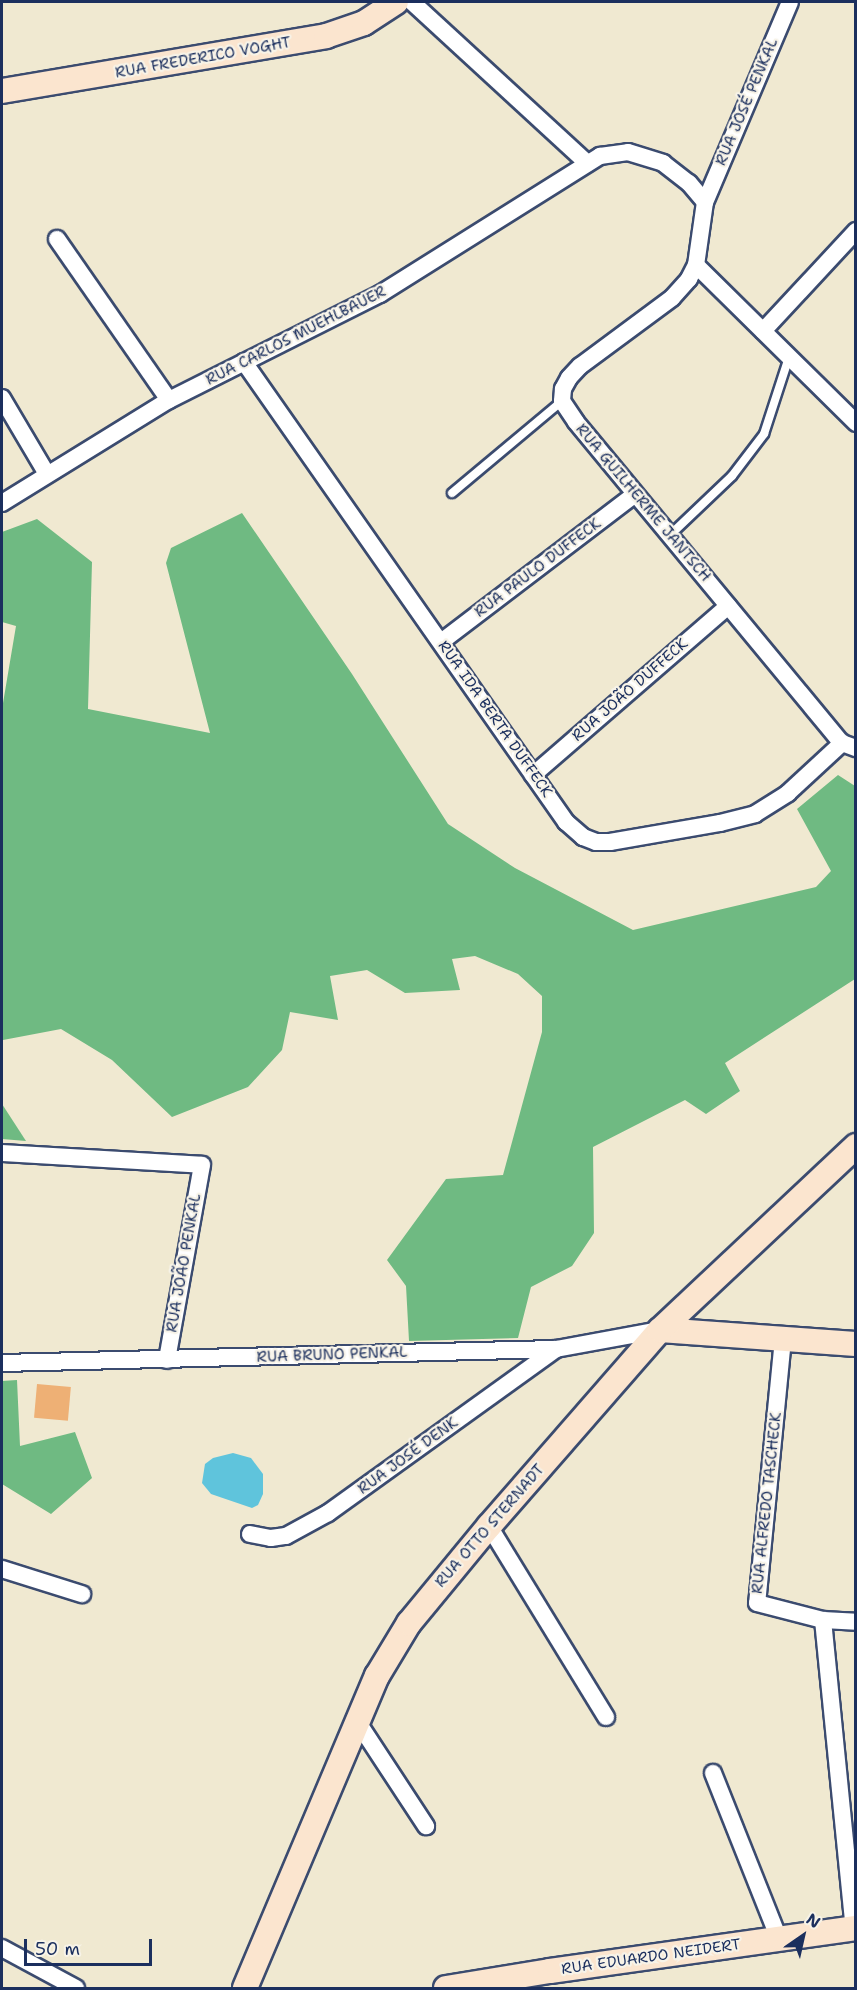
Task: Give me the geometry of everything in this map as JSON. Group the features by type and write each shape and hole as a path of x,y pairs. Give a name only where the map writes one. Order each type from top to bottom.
{"main road":[{"name":"RUA FREDERICO VOGHT","path":"2,92 318,38 364,23 396,2"},
{"name":"RUA OTTO STERNADT","path":"245,1989 357,1721 395,1642 432,1592 660,1330 855,1146"},
{"path":"660,1330 855,1344"},
{"name":"RUA EDUARDO NEIDERT","path":"446,1989 550,1971 855,1928"}],"street":[{"path":"412,2 586,163"},
{"name":"RUA JOSÉ PENKAL","path":"696,265 705,202 790,2"},
{"name":"RUA CARLOS MUEHLBAUER","path":"2,503 169,400 380,294 586,163 614,153 628,152 645,156 677,172 705,202"},
{"path":"763,332 855,231"},
{"path":"57,239 169,400"},
{"path":"562,401 563,390 568,378 580,366 672,298 685,284 696,265 855,423"},
{"name":"RUA IDA BERTA DUFFECK","path":"244,362 573,829 596,842 610,842 720,823 755,814 788,794 848,745"},
{"path":"2,398 47,474"},
{"name":"RUA GUILHERME JANTSCH","path":"562,401 576,422 669,536 848,745"},
{"name":"RUA PAULO DUFFECK","path":"441,642 635,494"},
{"name":"RUA JOÃO DUFFECK","path":"533,775 728,606"},
{"name":"RUA JOÃO PENKAL","path":"2,1153 202,1165 167,1360"},
{"name":"RUA BRUNO PENKAL","path":"2,1363 556,1349 660,1330"},
{"name":"RUA ALFREDO TASCHECK","path":"783,1339 757,1603 823,1620 855,1622"},
{"name":"RUA JOSÉ DENK","path":"250,1534 271,1538 286,1536 319,1518 556,1349"},
{"path":"489,1526 606,1717"},
{"path":"2,1569 82,1594"},
{"path":"823,1620 855,1928"},
{"path":"357,1721 426,1826"},
{"path":"713,1773 779,1939"},
{"path":"2,1948 76,1989"}],"lane":[{"path":"669,536 732,476 764,434 789,357"},
{"path":"452,493 562,401"}],"green space":[{"path":"242,513 352,674 448,824 515,868 633,930 816,887 831,871 797,809 838,775 855,786 855,979 725,1063 740,1091 706,1114 685,1100 593,1147 594,1233 572,1266 531,1287 518,1338 409,1341 406,1286 387,1260 446,1179 503,1175 542,1032 542,996 518,974 475,956 452,959 460,990 405,993 367,970 330,976 338,1020 290,1012 282,1050 248,1087 172,1117 112,1060 61,1029 2,1042 2,709 16,626 2,622 2,532 37,519 92,562 88,709 210,733 166,563 171,548"},
{"path":"2,1104 26,1141 2,1139"},
{"path":"17,1380 20,1446 75,1432 92,1478 51,1514 2,1484 2,1381"}],"water":[{"path":"233,1453 251,1458 263,1474 263,1494 258,1505 252,1508 211,1494 202,1483 205,1464 213,1458"}],"building":[{"path":"37,1384 71,1387 68,1421 34,1418"}]}
